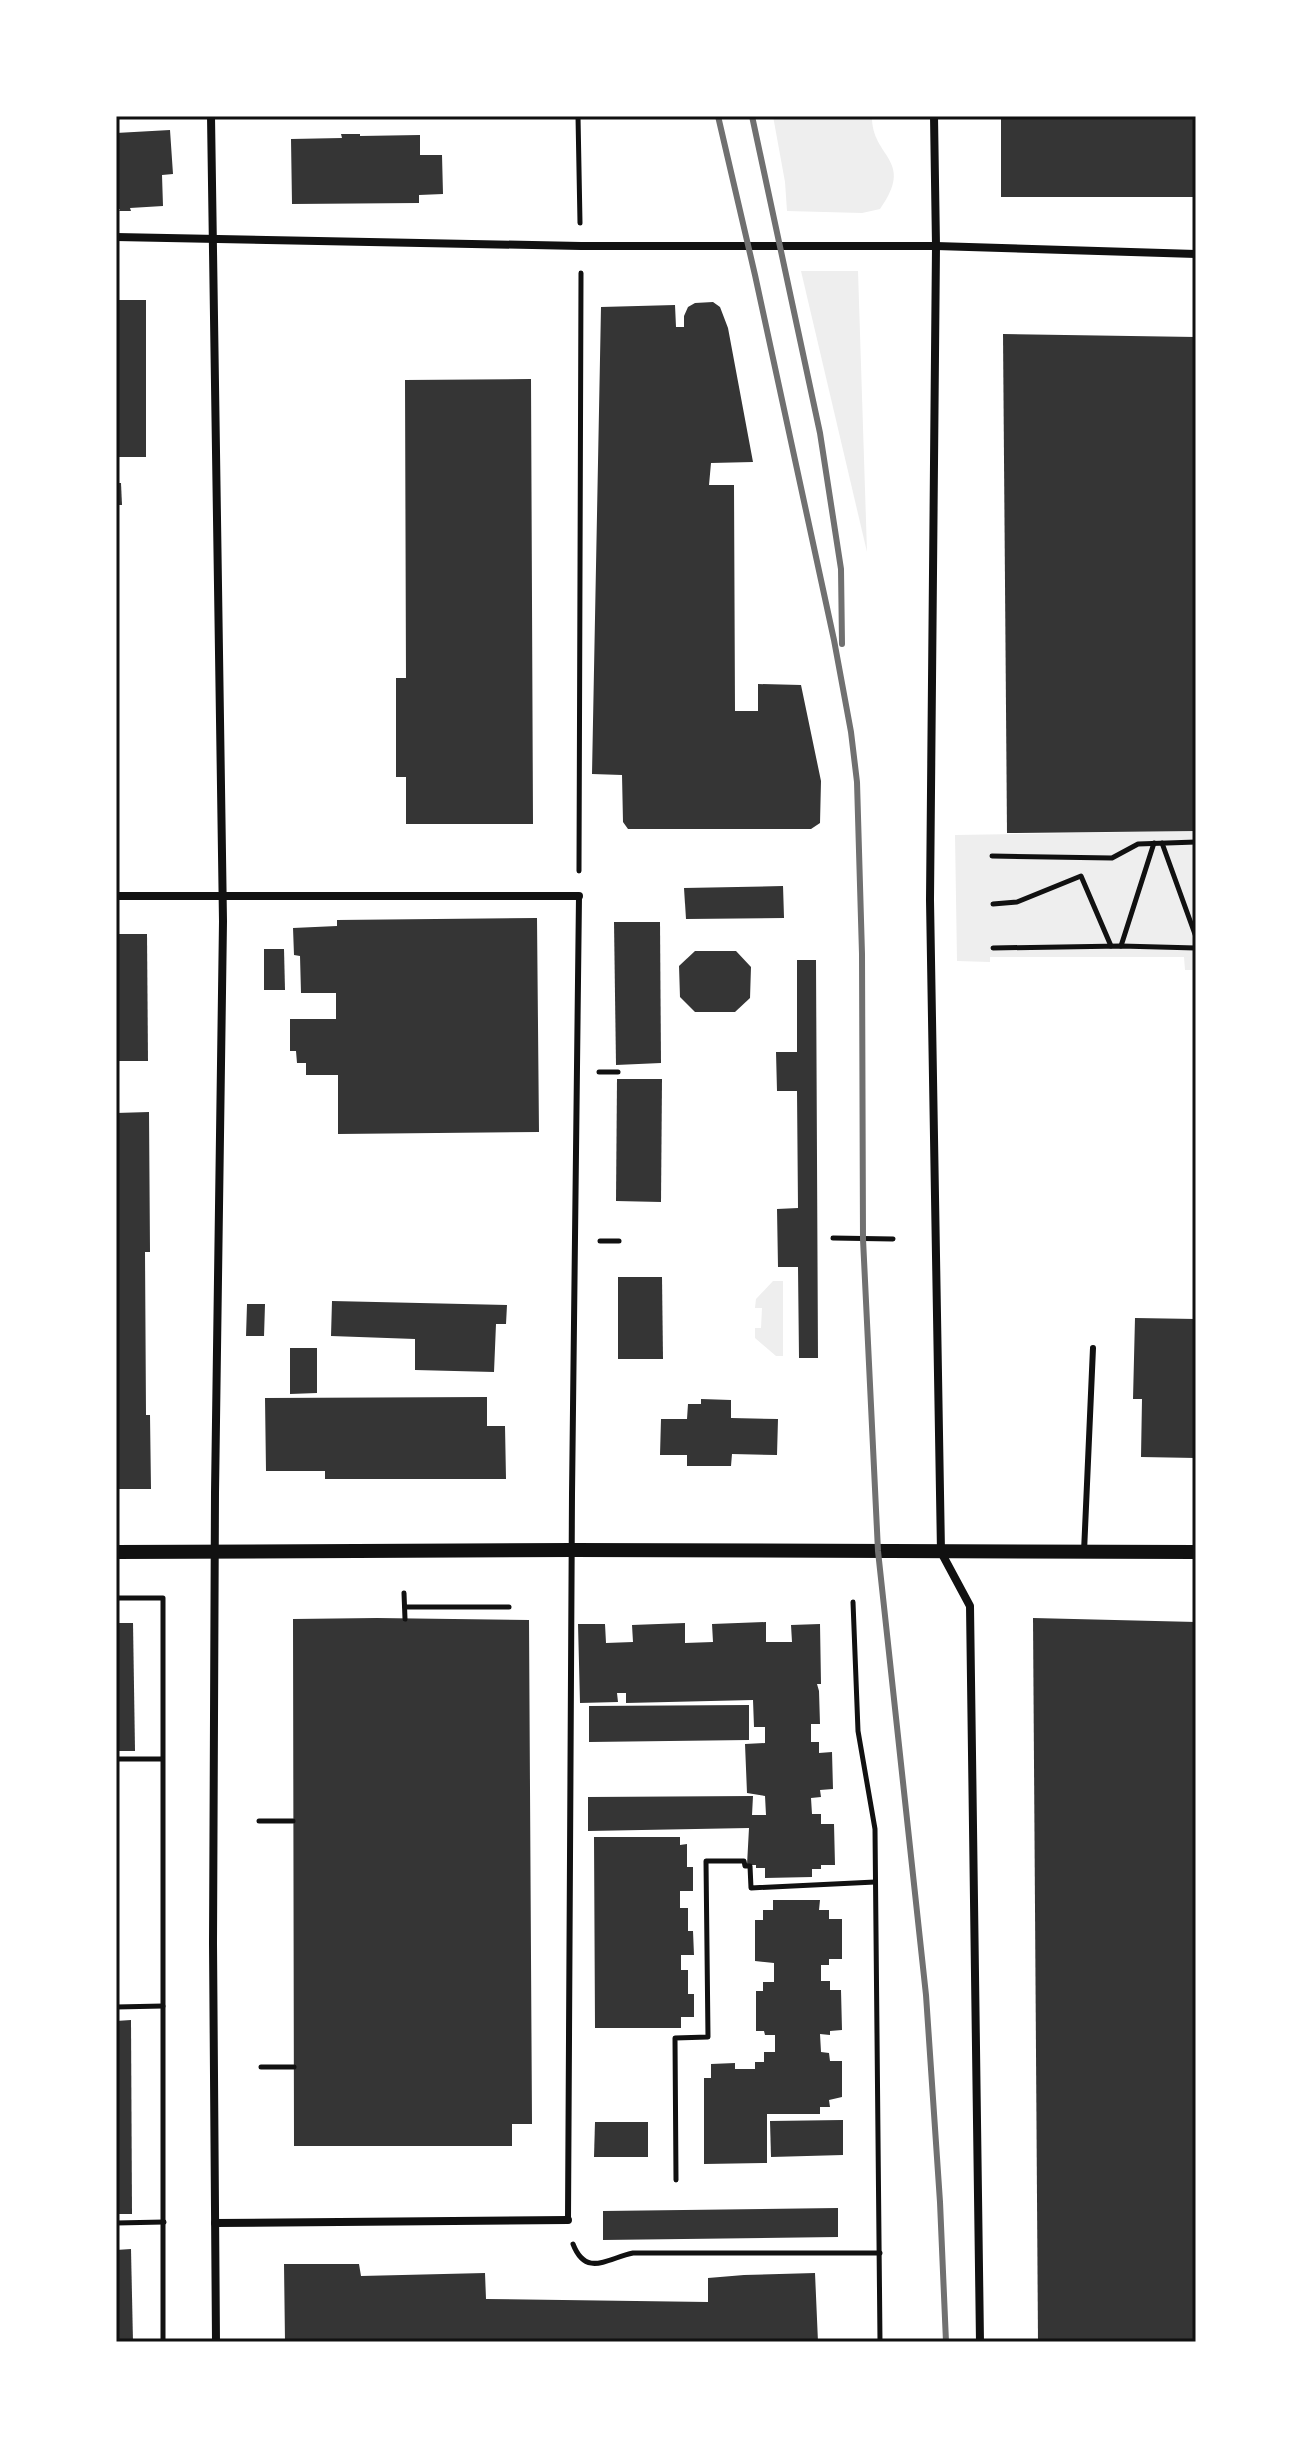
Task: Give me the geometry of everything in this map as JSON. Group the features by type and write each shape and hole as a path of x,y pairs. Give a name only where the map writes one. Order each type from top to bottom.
{"street":[{"path":"211,116 222,896 215,1551 216,2342"},
{"path":"934,116 936,246 930,900 941,1552 970,1606 980,2342"},
{"path":"116,237 581,246 936,246 1196,254"},
{"path":"116,896 579,896"},
{"path":"116,1552 1196,1552"},
{"path":"215,2223 568,2220"}],"lane":[{"path":"568,2220 579,896"},
{"path":"1084,1552 1093,1348"}],"path":[{"path":"578,116 580,202"},
{"path":"579,896 581,270"},
{"path":"992,856 1112,858 1138,844 1158,846 1196,842"},
{"path":"1121,946 1158,846"},
{"path":"1158,846 1196,937"},
{"path":"993,904 1017,902 1081,876 1111,946"},
{"path":"993,948 1196,948"},
{"path":"833,1238 893,1239"},
{"path":"404,1593 405,1619"},
{"path":"116,1598 163,1598 163,2342"},
{"path":"853,1602 858,1731 875,1829 880,2342"},
{"path":"405,1607 509,1607"},
{"path":"116,1759 162,1759"},
{"path":"259,1821 293,1821"},
{"path":"676,2180 675,2038 708,2037 706,1861 744,1861 745,1866 750,1866 751,1888 875,1882"},
{"path":"116,2007 163,2006"},
{"path":"261,2067 294,2067"},
{"path":"568,2220 577,2255 599,2265 633,2253 880,2253"},
{"path":"116,2223 164,2222"}],"shaded area":[{"path":"773,116 872,116 874,130 893,169 894,179 880,209 862,213 787,211"},
{"path":"801,271 858,271 867,552"},
{"path":"1196,831 1196,970 1185,970 1184,957 990,957 990,962 957,961 955,835"},
{"path":"773,1281 783,1281 783,1356 776,1356 755,1338 755,1328 761,1328 762,1308 755,1308 756,1299"}],"building":[{"path":"1001,116 1196,116 1196,197 1001,197"},
{"path":"170,130 173,174 162,175 163,206 119,211 116,209 116,133"},
{"path":"341,134 420,135 420,155 442,155 443,194 419,195 419,203 292,204 291,139 342,138"},
{"path":"116,300 146,300 146,457 116,457"},
{"path":"713,302 720,307 728,328 753,462 711,463 709,485 734,485 735,711 758,711 758,684 801,685 821,781 820,823 811,829 628,829 623,822 622,775 592,774 601,307 675,305 676,327 684,327 688,307 695,303"},
{"path":"1003,334 1196,337 1196,831 1007,833"},
{"path":"531,379 533,824 406,824 406,777 396,777 396,678 406,678 405,380"},
{"path":"116,483 121,483 122,505 116,505"},
{"path":"783,886 784,918 686,919 684,888"},
{"path":"537,918 539,1132 338,1134 338,1075 306,1075 306,1063 297,1063 296,1051 290,1051 290,1019 336,1019 336,993 301,993 300,956 294,955 293,928 337,926 337,920"},
{"path":"614,922 660,922 661,1063 616,1065"},
{"path":"116,934 147,934 148,1061 116,1061"},
{"path":"264,949 284,949 285,990 264,990"},
{"path":"695,951 736,951 751,967 750,998 735,1012 695,1012 680,997 679,966"},
{"path":"797,960 816,960 818,1358 799,1358 798,1267 778,1267 777,1209 798,1208 797,1091 777,1091 776,1052 797,1052"},
{"path":"617,1079 662,1079 661,1202 616,1201"},
{"path":"149,1112 150,1252 145,1252 146,1415 150,1415 151,1489 116,1489 116,1113"},
{"path":"618,1277 662,1277 663,1359 618,1359"},
{"path":"332,1301 507,1305 506,1324 496,1324 494,1372 415,1370 415,1339 331,1336"},
{"path":"247,1304 265,1304 264,1336 246,1336"},
{"path":"1135,1318 1196,1319 1196,1458 1141,1457 1142,1399 1133,1399"},
{"path":"290,1348 317,1348 317,1393 290,1394"},
{"path":"487,1397 487,1426 505,1426 506,1479 325,1479 325,1471 266,1471 265,1398"},
{"path":"701,1399 731,1400 731,1418 778,1419 777,1455 732,1454 731,1466 687,1466 687,1455 660,1455 661,1419 687,1419 688,1404 701,1404"},
{"path":"1033,1618 1196,1622 1196,2342 1038,2342"},
{"path":"293,1619 529,1620 532,2124 512,2124 512,2146 294,2146"},
{"path":"766,1622 766,1642 792,1642 791,1625 820,1624 821,1684 817,1684 820,1724 811,1724 811,1742 819,1742 819,1753 832,1752 833,1789 820,1790 821,1797 811,1798 812,1814 821,1814 821,1824 834,1824 835,1865 812,1869 812,1877 765,1878 765,1868 747,1865 749,1828 588,1831 588,1797 753,1796 752,1815 766,1815 765,1796 747,1793 745,1744 765,1743 765,1727 754,1727 753,1700 626,1703 626,1693 617,1693 618,1702 580,1703 578,1624 605,1624 606,1643 633,1642 632,1625 685,1623 685,1643 713,1642 712,1624"},
{"path":"116,1623 133,1623 135,1751 116,1751"},
{"path":"749,1705 749,1740 589,1742 589,1706"},
{"path":"594,1837 680,1837 680,1845 687,1844 687,1867 693,1867 693,1891 680,1891 680,1908 688,1908 688,1931 693,1931 694,1955 681,1955 681,1970 688,1970 688,1994 694,1994 694,2017 681,2017 681,2028 595,2028"},
{"path":"773,1900 820,1900 819,1910 829,1910 829,1919 842,1919 842,1959 829,1959 829,1965 821,1965 821,1981 830,1981 830,1990 841,1990 842,2030 830,2031 830,2035 820,2034 821,2052 829,2053 830,2061 842,2061 842,2097 829,2100 830,2107 820,2107 820,2114 767,2114 767,2163 704,2164 704,2078 711,2078 711,2064 735,2063 735,2069 755,2069 755,2062 764,2062 764,2052 775,2052 775,2035 756,2031 756,1991 763,1991 763,1982 774,1982 774,1963 755,1961 755,1920 763,1920 763,1910 773,1910"},
{"path":"131,2020 132,2214 116,2214 116,2021"},
{"path":"843,2120 843,2155 771,2157 770,2121"},
{"path":"595,2122 648,2122 648,2157 594,2157"},
{"path":"838,2208 838,2237 603,2240 603,2211"},
{"path":"131,2249 133,2342 116,2342 116,2250"},
{"path":"284,2264 359,2264 361,2276 485,2273 486,2299 708,2302 708,2278 815,2273 818,2342 285,2342"}],"railway":[{"path":"718,116 834,640 857,782 862,954 863,1239 878,1551 926,1995 946,2342"},
{"path":"752,116 820,433 841,569 842,644"}]}
